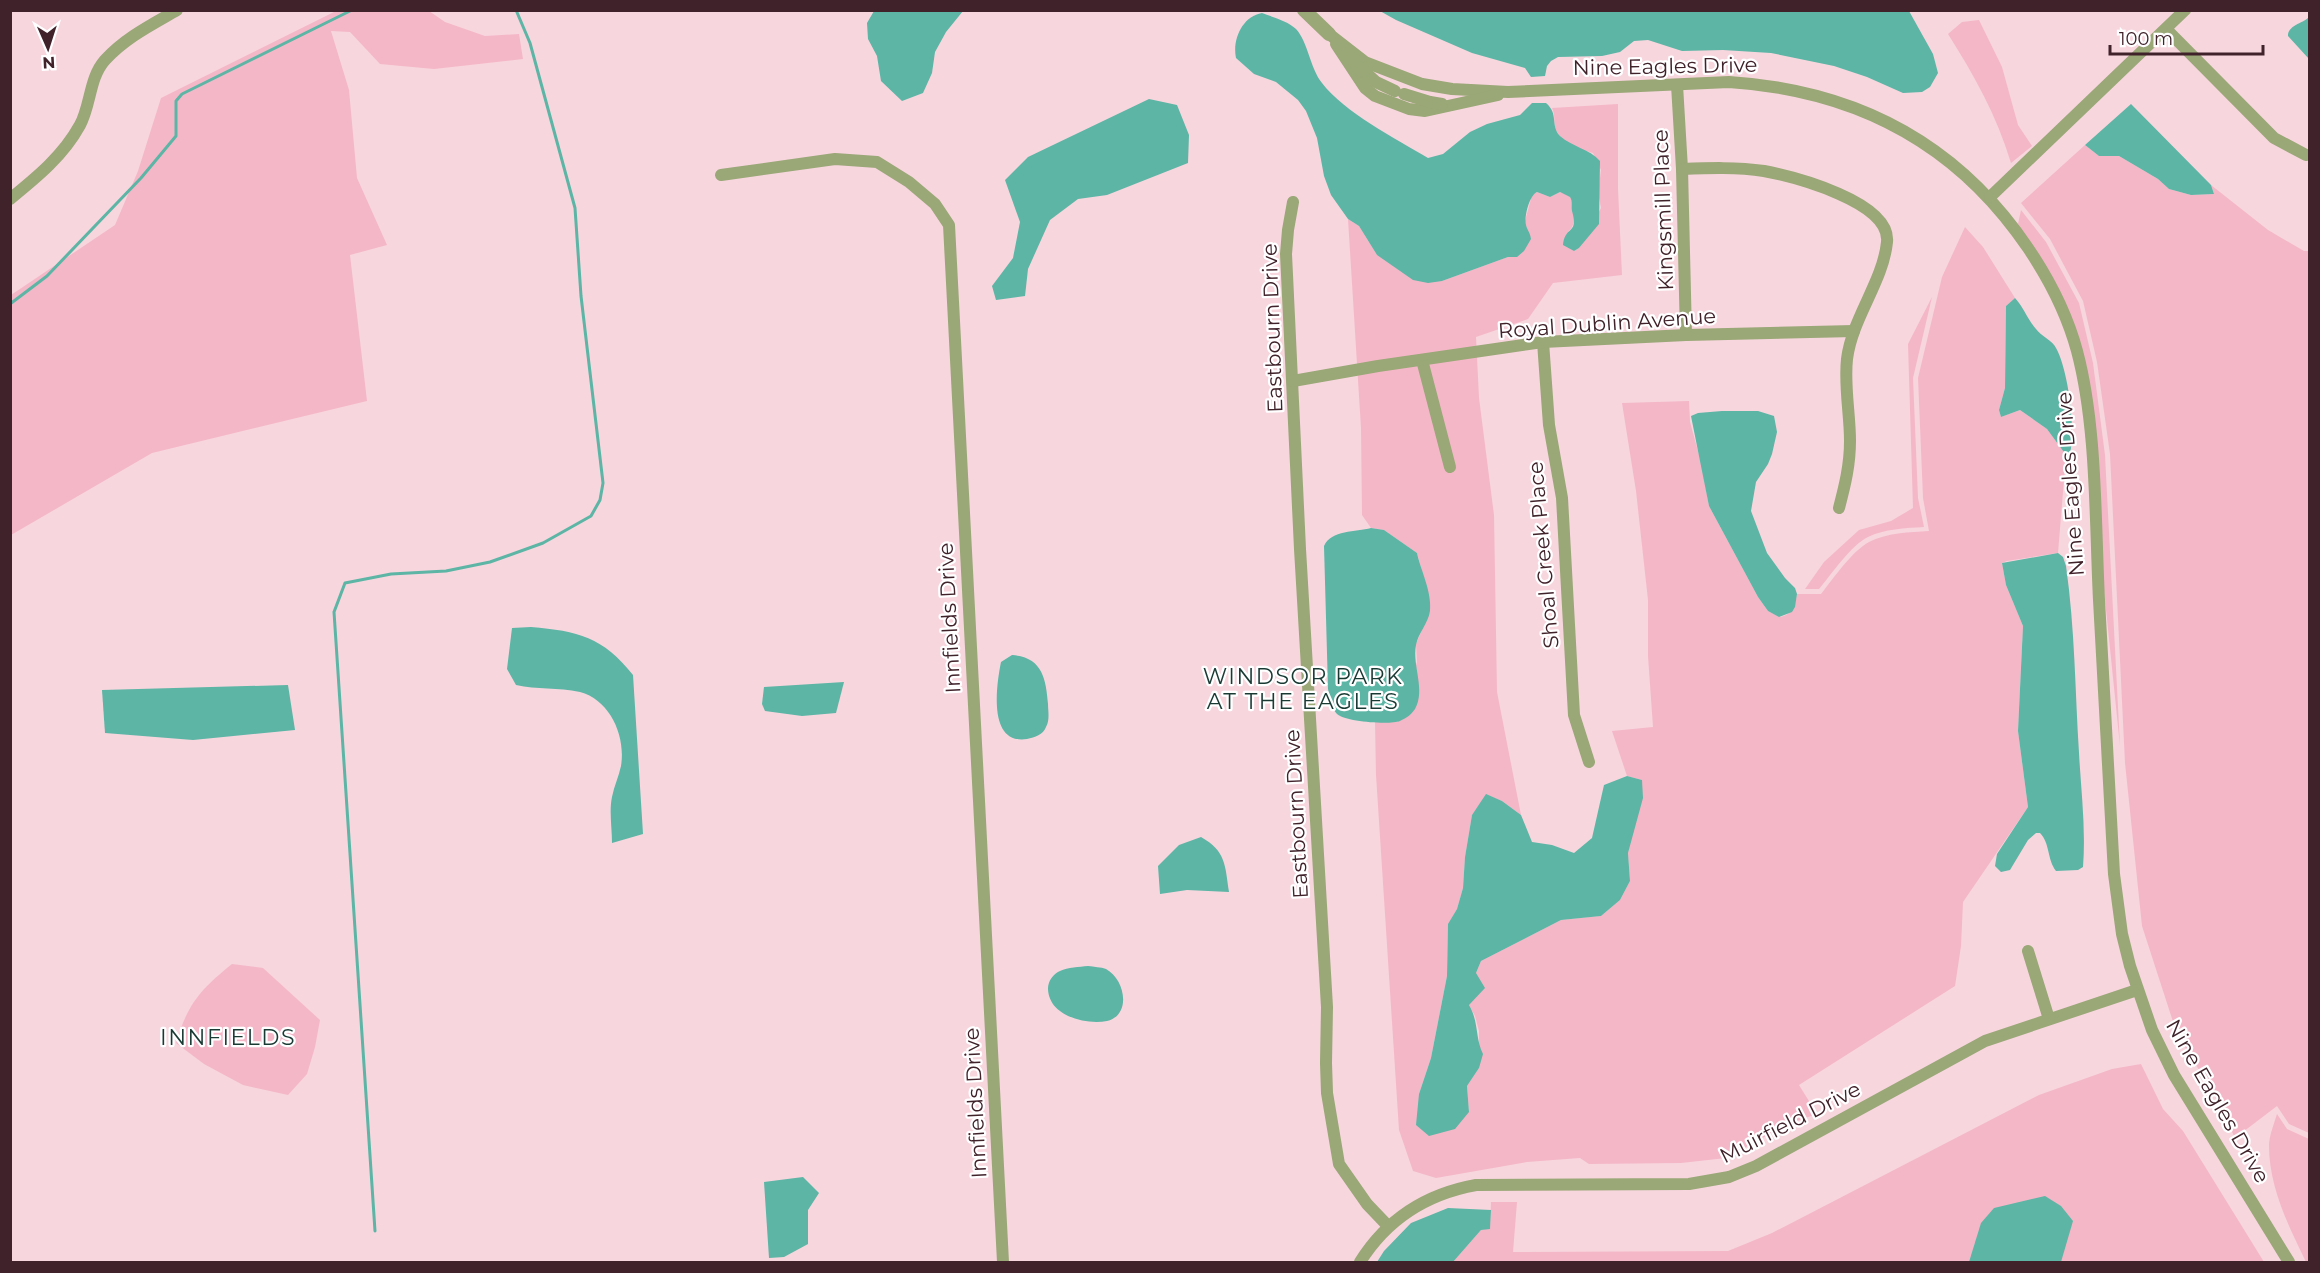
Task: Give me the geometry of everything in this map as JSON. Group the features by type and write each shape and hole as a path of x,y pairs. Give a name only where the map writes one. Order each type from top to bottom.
{"street":[{"path":"10,199 47,169 80,124 93,82 103,62 129,37 177,10"},
{"name":"Nine Eagles Drive","path":"1304,10 1329,34 1359,69 1376,82 1430,102 1456,105"},
{"path":"1990,197 2185,10"},
{"path":"2166,29 2274,138 2307,155"},
{"name":"Nine Eagles Drive","path":"1329,34 1365,62 1422,84 1452,89 1508,92 1730,82 1760,84 1815,94 1872,115 1919,140 1955,166 1990,197 2014,227 2049,282 2069,326 2084,379 2092,455 2114,874 2122,934 2137,990 2152,1030 2174,1075 2289,1263"},
{"name":"Nine Eagles Drive","path":"1329,34 1365,88 1375,96 1409,109 1425,111 1508,92"},
{"name":"Kingsmill Place","path":"1677,85 1682,169 1686,335"},
{"name":"Innfields Drive","path":"722,175 835,159 877,162 909,182 935,204 949,225 1002,1263"},
{"path":"1682,169 1727,168 1763,171 1800,180 1826,189 1870,210 1877,216 1885,230 1887,240 1884,257 1854,331 1847,358 1849,472 1839,508"},
{"name":"Eastbourn Drive","path":"1293,202 1286,254 1300,549 1327,1008 1326,1063 1330,1116 1339,1164 1367,1204 1388,1226"},
{"name":"Royal Dublin Avenue","path":"1293,381 1543,342 1686,335 1854,331"},
{"name":"Shoal Creek Place","path":"1543,342 1549,425 1562,498 1574,715 1589,762"},
{"path":"1422,360 1450,467"},
{"path":"2028,951 2049,1019"},
{"name":"Muirfield Drive","path":"1360,1263 1369,1247 1388,1226 1405,1212 1452,1189 1476,1185 1689,1184 1729,1177 1756,1166 1984,1041 2137,990"}],"shaded area":[{"path":"336,11 429,11 445,22 485,36 519,34 523,59 434,69 380,64 350,32 331,31 349,90 357,178 387,245 350,255 367,401 152,453 11,535 11,295 115,225 138,171 161,98"},
{"path":"874,11 963,11 946,32 935,52 932,73 923,93 902,101 881,81 877,56 868,39 867,23"},
{"path":"1380,11 1909,11 1933,54 1938,73 1930,87 1922,92 1903,93 1834,66 1771,53 1723,50 1682,51 1648,40 1634,41 1620,52 1602,56 1558,57 1547,66 1545,76 1531,77 1525,68 1472,53"},
{"path":"1262,13 1284,21 1296,29 1318,77 1343,104 1371,124 1428,158 1443,154 1470,132 1487,124 1520,115 1532,103 1546,103 1552,111 1555,128 1560,136 1600,161 1599,224 1574,251 1563,245 1566,235 1574,224 1570,197 1560,192 1550,197 1537,192 1529,202 1526,217 1531,239 1524,251 1517,257 1508,257 1442,281 1428,283 1413,280 1377,255 1359,226 1348,219 1331,195 1324,176 1317,138 1306,111 1298,100 1276,82 1254,74 1236,58 1236,43 1240,29 1249,19"},
{"path":"2309,17 2309,59 2288,36 2290,29"},
{"path":"1979,20 2002,67 2018,125 2032,146 2011,163 1984,96 1948,34 1962,22"},
{"path":"1149,99 1177,105 1189,135 1188,163 1107,195 1078,199 1050,220 1028,269 1025,296 996,300 992,286 1013,258 1020,222 1005,180 1028,157"},
{"path":"1618,104 1618,189 1622,275 1553,283 1528,319 1476,337 1479,398 1494,515 1497,692 1521,815 1502,801 1487,795 1472,815 1465,857 1463,888 1457,909 1448,925 1447,976 1431,1058 1419,1094 1469,1112 1467,1086 1479,1068 1479,1031 1469,1005 1481,961 1561,920 1601,916 1620,900 1630,881 1628,853 1642,780 1627,776 1612,731 1653,727 1648,656 1648,600 1636,491 1622,403 1689,401 1690,422 1701,462 1709,506 1758,597 1768,611 1780,617 1788,614 1794,606 1797,594 1821,594 1862,546 1890,535 1929,531 1923,498 1918,378 1942,277 1965,227 1983,247 2015,298 2006,306 2005,388 1999,410 2001,417 2020,410 2047,429 2066,455 2058,553 2002,563 2006,585 2023,626 2018,731 2028,807 1963,902 1961,946 1955,986 1799,1085 1817,1114 1788,1124 1726,1158 1681,1163 1589,1164 1580,1158 1527,1162 1436,1178 1413,1171 1399,1130 1376,775 1375,722 1398,722 1417,662 1416,644 1430,611 1417,553 1384,530 1371,528 1362,515 1361,428 1348,219 1359,226 1377,255 1442,281 1508,257 1526,228 1525,221 1532,195 1537,192 1550,197 1560,192 1570,196 1573,205 1575,215 1568,232 1574,251 1579,248 1601,208 1598,192 1601,170 1593,153 1565,141 1557,132 1552,108"},
{"path":"2131,104 2211,185 2214,194 2191,195 2169,189 2158,179 2119,156 2099,156 2085,145"},
{"path":"2085,145 2099,156 2119,156 2158,179 2169,189 2191,195 2214,194 2211,185 2268,230 2304,251 2309,251 2309,1133 2289,1124 2277,1106 2235,1138 2215,1096 2177,1034 2142,926 2125,763 2110,454 2097,362 2083,301 2050,239 2021,203"},
{"path":"2021,210 2046,242 2079,303 2093,363 2105,455 2120,746 2104,590 2094,418 2041,258 2018,224"},
{"path":"1932,297 1913,378 1918,498 1924,527 1903,528 1868,537 1848,553 1819,589 1805,589 1824,562 1859,530 1891,521 1913,508 1908,344"},
{"path":"2015,298 2036,329 2054,345 2064,370 2072,430 2070,453 2066,455 2047,429 2020,410 2001,417 1999,410 2005,388 2006,306"},
{"path":"1758,411 1774,416 1777,432 1772,454 1756,482 1751,511 1767,553 1795,588 1797,594 1792,612 1779,617 1768,611 1758,597 1709,506 1691,416 1698,413"},
{"path":"1371,528 1384,530 1417,553 1430,604 1429,616 1419,636 1415,653 1419,686 1418,702 1410,715 1400,721 1387,723 1342,717 1333,709 1328,689 1324,546 1327,541 1338,534"},
{"path":"2058,553 2063,557 2066,566 2071,613 2084,824 2083,867 2078,870 2056,871 2043,837 2040,833 2036,833 2028,840 2010,870 2001,872 1995,866 1997,854 2028,807 2018,731 2023,626 2006,585 2002,563"},
{"path":"531,627 563,631 588,638 611,652 633,675 643,834 612,843 611,802 622,755 618,732 607,711 591,696 580,692 516,685 507,669 512,628"},
{"path":"1012,655 1030,660 1036,665 1046,686 1048,718 1045,730 1027,739 1014,738 1006,733 1000,724 997,712 997,685 1001,662"},
{"path":"844,682 836,713 802,716 765,711 762,704 764,687"},
{"path":"288,685 295,730 193,740 105,733 102,690"},
{"path":"1627,776 1642,780 1643,798 1628,853 1630,881 1620,900 1601,916 1561,920 1481,961 1476,973 1485,988 1469,1005 1483,1054 1479,1068 1467,1086 1469,1112 1455,1129 1429,1136 1416,1125 1419,1094 1431,1058 1447,976 1448,924 1457,909 1463,888 1465,857 1472,815 1486,794 1502,801 1521,815 1532,842 1552,845 1574,853 1592,838 1604,785"},
{"path":"1201,837 1220,853 1225,866 1229,892 1187,890 1160,894 1158,866 1179,845"},
{"path":"232,964 263,968 320,1020 307,1074 288,1095 243,1085 204,1064 176,1043 185,1017 196,998"},
{"path":"1088,966 1106,969 1118,980 1121,988 1123,1005 1115,1017 1107,1021 1079,1020 1070,1017 1061,1012 1050,998 1048,986 1055,974 1066,969"},
{"path":"2141,1064 2163,1109 2183,1131 2264,1262 1453,1262 1481,1230 1490,1228 1491,1202 1517,1202 1513,1252 1728,1251 1772,1233 2039,1095 2112,1069"},
{"path":"2277,1114 2287,1129 2309,1139 2309,1262 2306,1262 2287,1221 2272,1176 2269,1142"},
{"path":"803,1177 819,1193 808,1210 808,1244 784,1257 769,1258 764,1182"},
{"path":"2045,1196 2061,1206 2073,1221 2061,1262 1969,1262 1981,1223 1994,1208"},
{"path":"1448,1208 1491,1210 1490,1229 1481,1230 1453,1262 1377,1262 1384,1251 1411,1223"}],"waterway":[{"path":"10,304 47,276 141,178 176,136 176,101 182,94 352,10"},
{"path":"375,1231 334,612 345,583 391,574 446,571 490,562 543,543 591,516 600,500 603,483 581,296 575,208 530,43 516,10"}],"district":[{"name":"WINDSOR PARK AT THE EAGLES","path":"1303,688"},
{"name":"INNFIELDS","path":"228,1037"}]}
